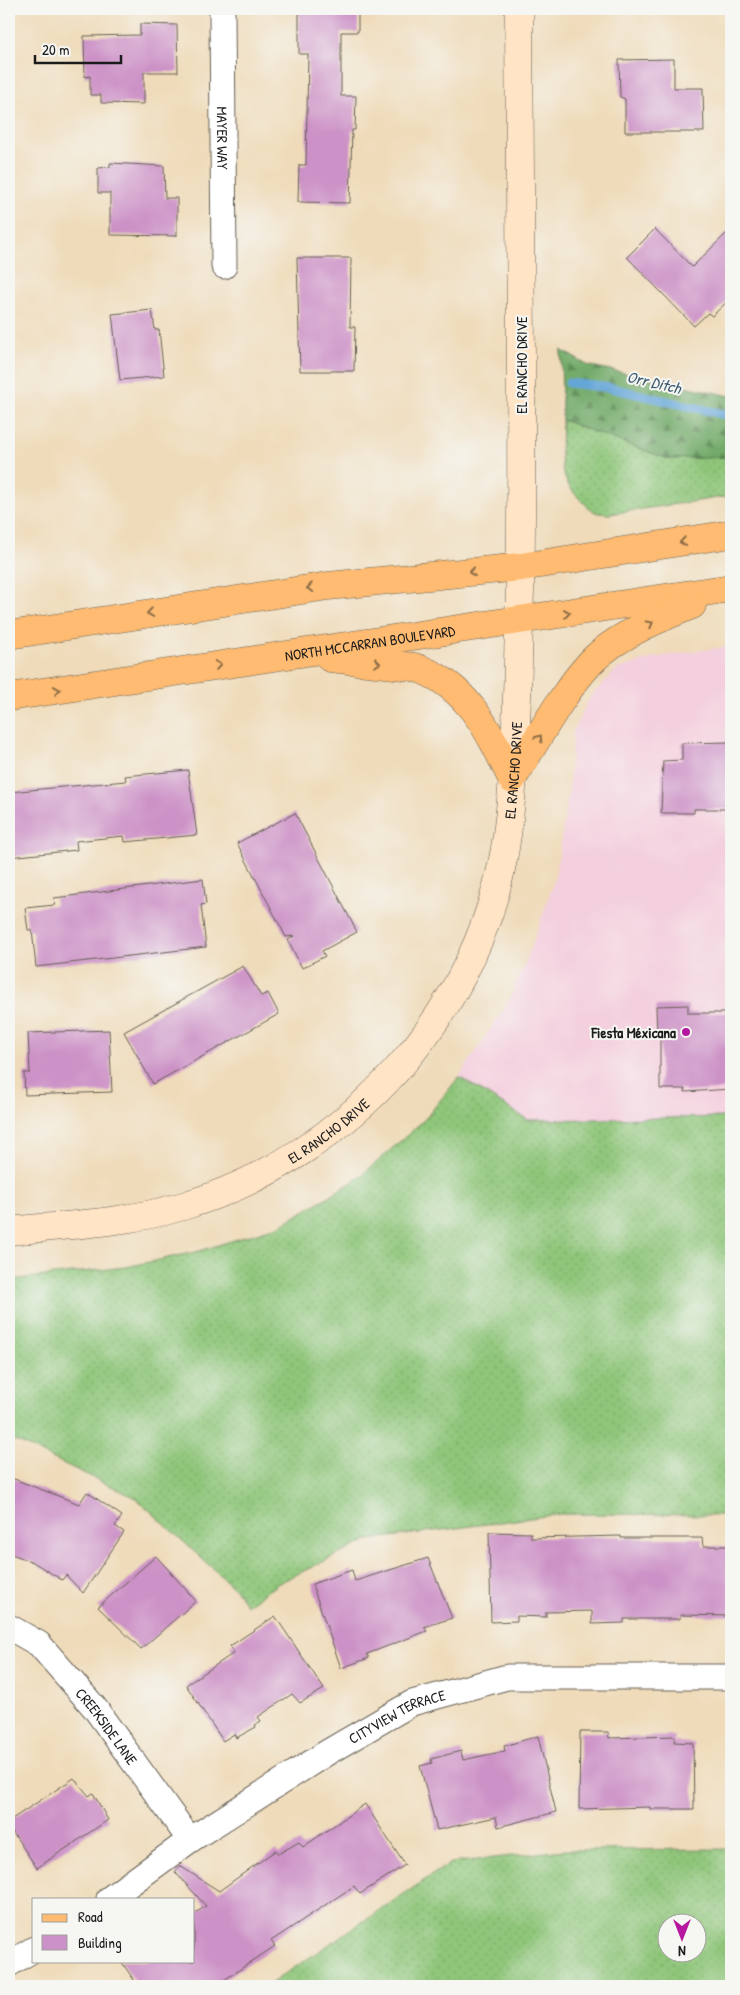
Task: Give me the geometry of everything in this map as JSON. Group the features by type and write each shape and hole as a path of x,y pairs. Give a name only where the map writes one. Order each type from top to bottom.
{"main road":[{"name":"EL RANCHO DRIVE","path":"9,1231 127,1218 182,1207 236,1187 282,1164 330,1132 373,1096 418,1045 445,1006 471,958 495,891 507,838 512,779 520,567 519,9"},
{"path":"9,635 328,586 520,567 731,534"},
{"path":"512,779 570,690 593,660 656,620 731,588"},
{"name":"NORTH MCCARRAN BOULEVARD","path":"9,697 731,588"},
{"path":"294,654 414,667 434,676 462,696 474,709 491,736 512,779"}],"street":[{"name":"MAYER WAY","path":"222,9 224,266"},
{"name":"CREEKSIDE LANE","path":"9,1627 39,1644 94,1707 190,1840"},
{"name":"CITYVIEW TERRACE","path":"110,1898 190,1840 328,1752 412,1703 506,1677 731,1677"},
{"path":"9,1964 32,1950"}],"shaded area":[{"path":"731,646 731,1117 528,1120 459,1077 509,1001 532,946 555,878 568,796 573,731 590,697 617,669 657,657"}],"green space":[{"path":"561,350 587,365 731,396 731,457 668,459 562,420"},
{"path":"562,420 668,459 731,457 731,496 609,514 594,511 583,502 567,483 561,455"},
{"path":"459,1077 528,1120 731,1117 731,1515 560,1514 368,1540 279,1583 247,1605 235,1589 136,1498 18,1442 9,1441 9,1280 126,1267 196,1252 279,1226 359,1178 425,1119"},
{"path":"731,1849 731,1986 267,1986 450,1863 564,1850"}],"building":[{"path":"299,9 358,9 358,32 341,32 341,96 356,96 355,130 352,130 350,203 298,202 299,165 306,165 308,54 299,54"},
{"path":"140,24 177,25 178,72 144,72 144,104 101,103 101,95 90,95 90,76 85,77 84,36 140,35"},
{"path":"674,59 674,88 703,88 704,132 625,132 625,99 620,97 619,60"},
{"path":"110,163 164,166 165,198 177,198 177,236 110,235 110,193 98,193 98,168 110,167"},
{"path":"655,229 692,267 731,229 731,298 712,316 708,313 694,326 627,257"},
{"path":"297,258 351,258 350,327 355,327 354,371 300,371"},
{"path":"152,310 155,330 159,330 164,376 120,380 112,314"},
{"path":"731,742 731,809 694,809 694,813 661,813 663,761 682,760 682,743"},
{"path":"188,770 197,835 125,842 124,836 76,841 77,850 9,857 9,792 126,781 125,776"},
{"path":"295,813 357,932 322,951 325,956 302,968 288,940 294,936 286,937 237,843"},
{"path":"203,879 206,904 201,905 206,947 36,967 32,930 28,930 25,908 55,905 54,898"},
{"path":"243,966 261,996 268,993 279,1014 153,1084 124,1032"},
{"path":"688,1005 688,1013 731,1013 731,1089 685,1092 685,1089 660,1089 660,1037 657,1037 656,1006"},
{"path":"109,1030 112,1092 25,1095 24,1073 30,1073 28,1033"},
{"path":"9,1477 79,1504 87,1492 122,1516 115,1526 124,1532 83,1593 66,1575 62,1580 33,1562 9,1553"},
{"path":"489,1532 531,1533 531,1538 621,1536 621,1538 702,1538 703,1546 731,1546 731,1616 680,1615 680,1619 624,1619 624,1623 592,1624 592,1611 546,1612 546,1617 517,1616 517,1621 491,1622"},
{"path":"156,1556 196,1601 141,1649 98,1607"},
{"path":"428,1558 452,1618 424,1627 427,1631 367,1654 369,1658 341,1668 312,1584 352,1570 355,1581"},
{"path":"275,1616 324,1689 300,1703 292,1694 258,1717 261,1721 255,1725 256,1727 236,1738 234,1734 223,1741 186,1685 234,1653 230,1646"},
{"path":"580,1732 608,1732 609,1738 675,1736 674,1742 693,1743 694,1809 650,1809 650,1807 579,1809"},
{"path":"538,1736 556,1812 498,1827 496,1817 437,1830 420,1766 432,1763 431,1759 461,1751 463,1760 505,1751 504,1746"},
{"path":"74,1778 89,1796 93,1793 108,1820 37,1868 9,1827 9,1821"},
{"path":"365,1804 405,1865 360,1894 354,1886 271,1941 275,1946 215,1986 138,1986 122,1962 195,1962 195,1913 206,1906 175,1872 180,1866 219,1891 276,1850 278,1854 299,1842 303,1847"}],"waterway":[{"name":"Orr Ditch","path":"569,383 611,388 731,416"}],"place":[{"name":"Fiesta Méxicana","path":"686,1032"}]}
